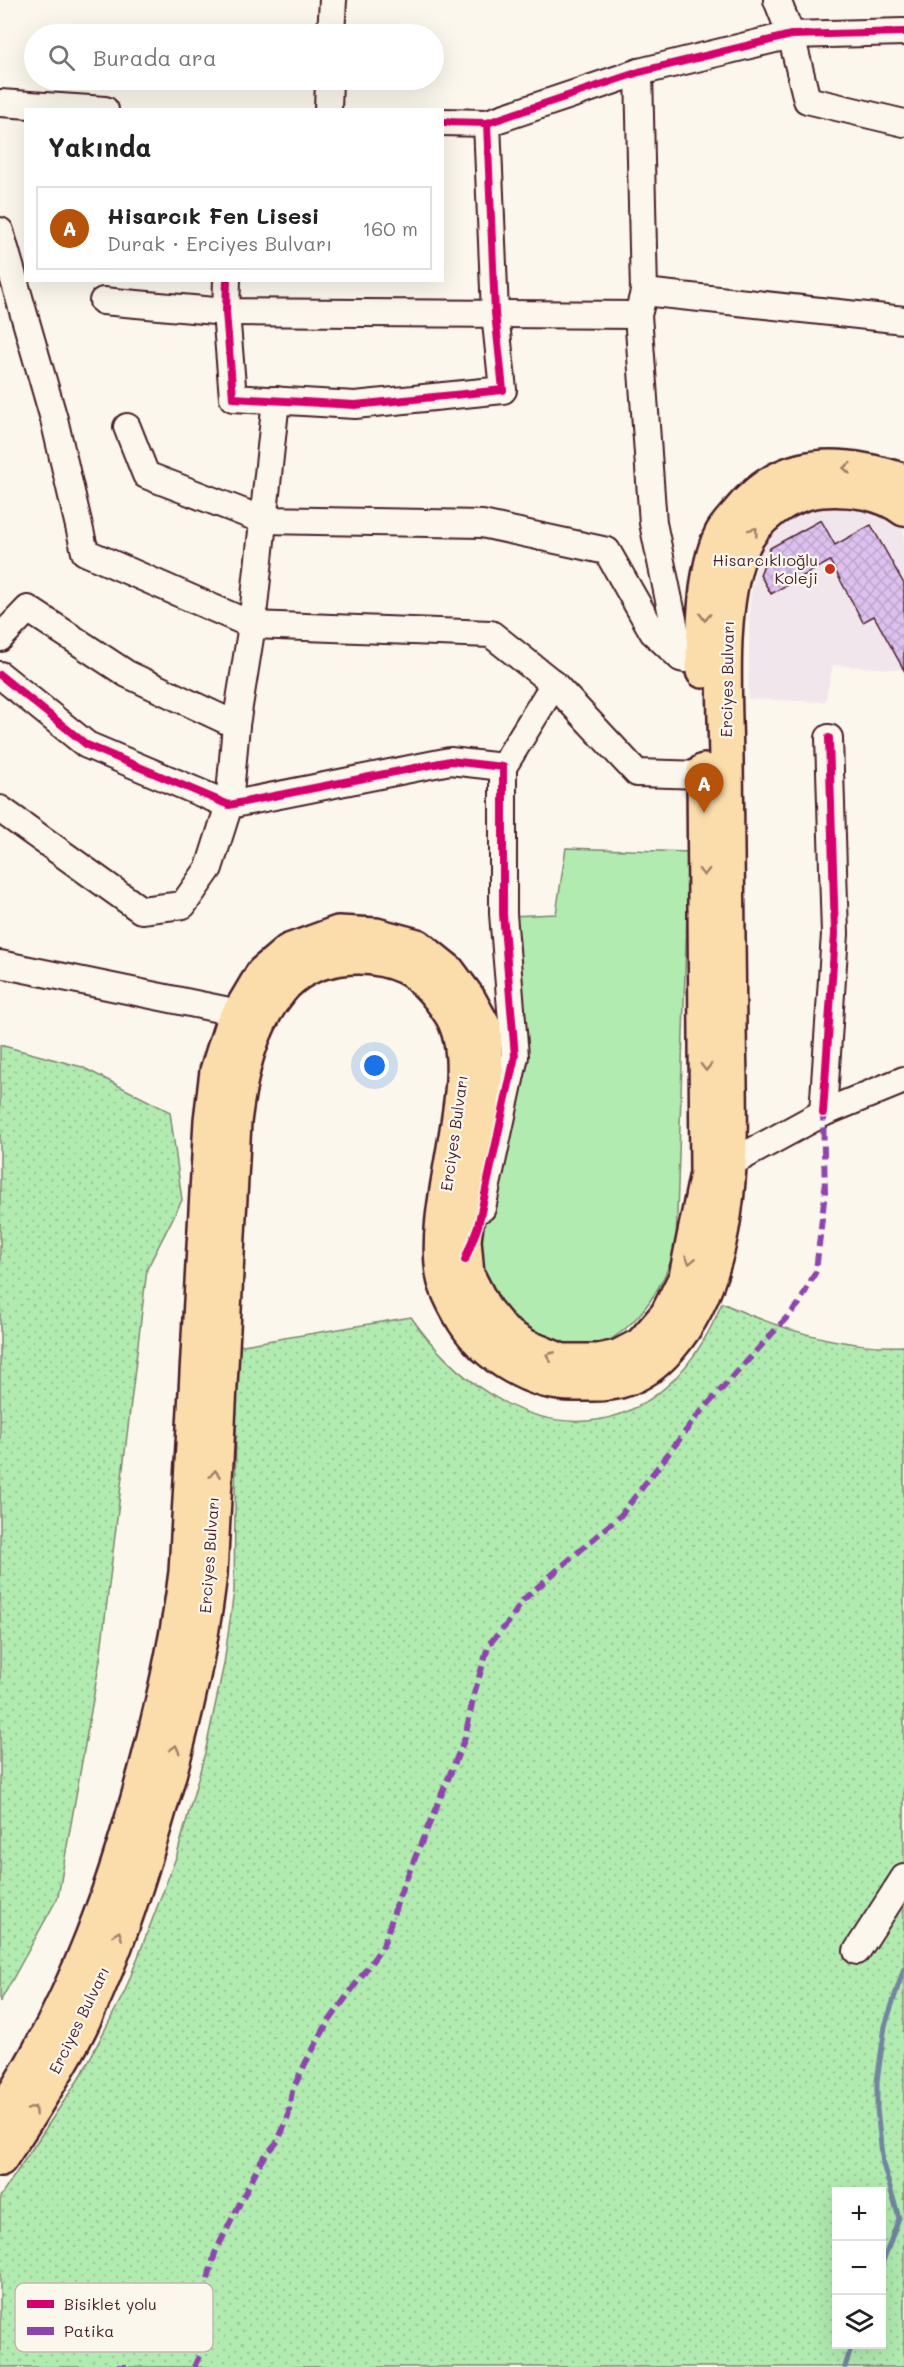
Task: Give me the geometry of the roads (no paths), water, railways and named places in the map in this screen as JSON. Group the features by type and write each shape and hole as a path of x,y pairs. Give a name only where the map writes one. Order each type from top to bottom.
{"highway":[{"name":"Erciyes Bulvarı","path":"0,2116 54,2026 86,1955 112,1883 141,1790 179,1634 186,1572 211,1120 217,1071 231,1027 263,973 289,951 338,933 376,935 417,946 448,972 468,998 484,1027 486,1071 464,1240 467,1275 485,1310 504,1334 525,1346 562,1361 599,1361 618,1357 640,1345 667,1315 686,1277 707,1173 704,775 692,659 721,535 746,503 772,481 802,469 856,468 904,481"},
{"name":"Erciyes Bulvarı","path":"0,2159 36,2105 75,2037 107,1964 135,1891 163,1797 202,1638 210,1574 234,1122 238,1088 252,1036 281,988 301,971 342,957 372,958 406,968 431,988 449,1011 461,1033 462,1071 440,1240 444,1282 466,1323 489,1351 514,1367 558,1384 602,1384 627,1379 655,1364 687,1328 708,1285 730,1163 725,684 729,594 742,546 763,519 785,501 808,492 827,490 873,495 894,502 904,509"}],"street":[{"path":"332,24 333,0"},
{"path":"777,0 791,35 807,100 904,123"},
{"path":"444,122 487,123 639,72 791,35 904,32"},
{"path":"639,72 641,303 653,523 692,659"},
{"path":"328,108 329,90"},
{"path":"0,103 75,108"},
{"path":"227,282 226,312 233,398 355,405 503,390 495,313 487,123"},
{"path":"0,231 54,419 85,552 252,625 491,634 554,684 637,774 704,775"},
{"path":"104,301 226,312 495,313 641,303 904,320"},
{"path":"0,809 141,910 183,905 209,868 229,805 236,725 252,625 276,400"},
{"path":"127,427 146,475 263,520 482,524 607,551 653,632 692,659"},
{"path":"0,638 28,609 127,674 236,725"},
{"path":"0,675 87,745 229,805 450,761 503,767"},
{"path":"465,1260 478,1226 515,1056 503,914 503,767 554,684"},
{"path":"823,1113 835,934 829,738"},
{"path":"0,964 239,1013"},
{"path":"730,1163 823,1113 904,1080"},
{"path":"857,1951 904,1878"}],"waterway":[{"path":"886,2253 899,2218 883,2164 877,2109 877,2081 885,2026 904,1968"},
{"path":"845,2367 850,2349"}],"place":[{"name":"Hisarcıklıoğlu Koleji","path":"830,569"},
{"name":"Hisarcık Fen Lisesi","path":"704,813"}]}
